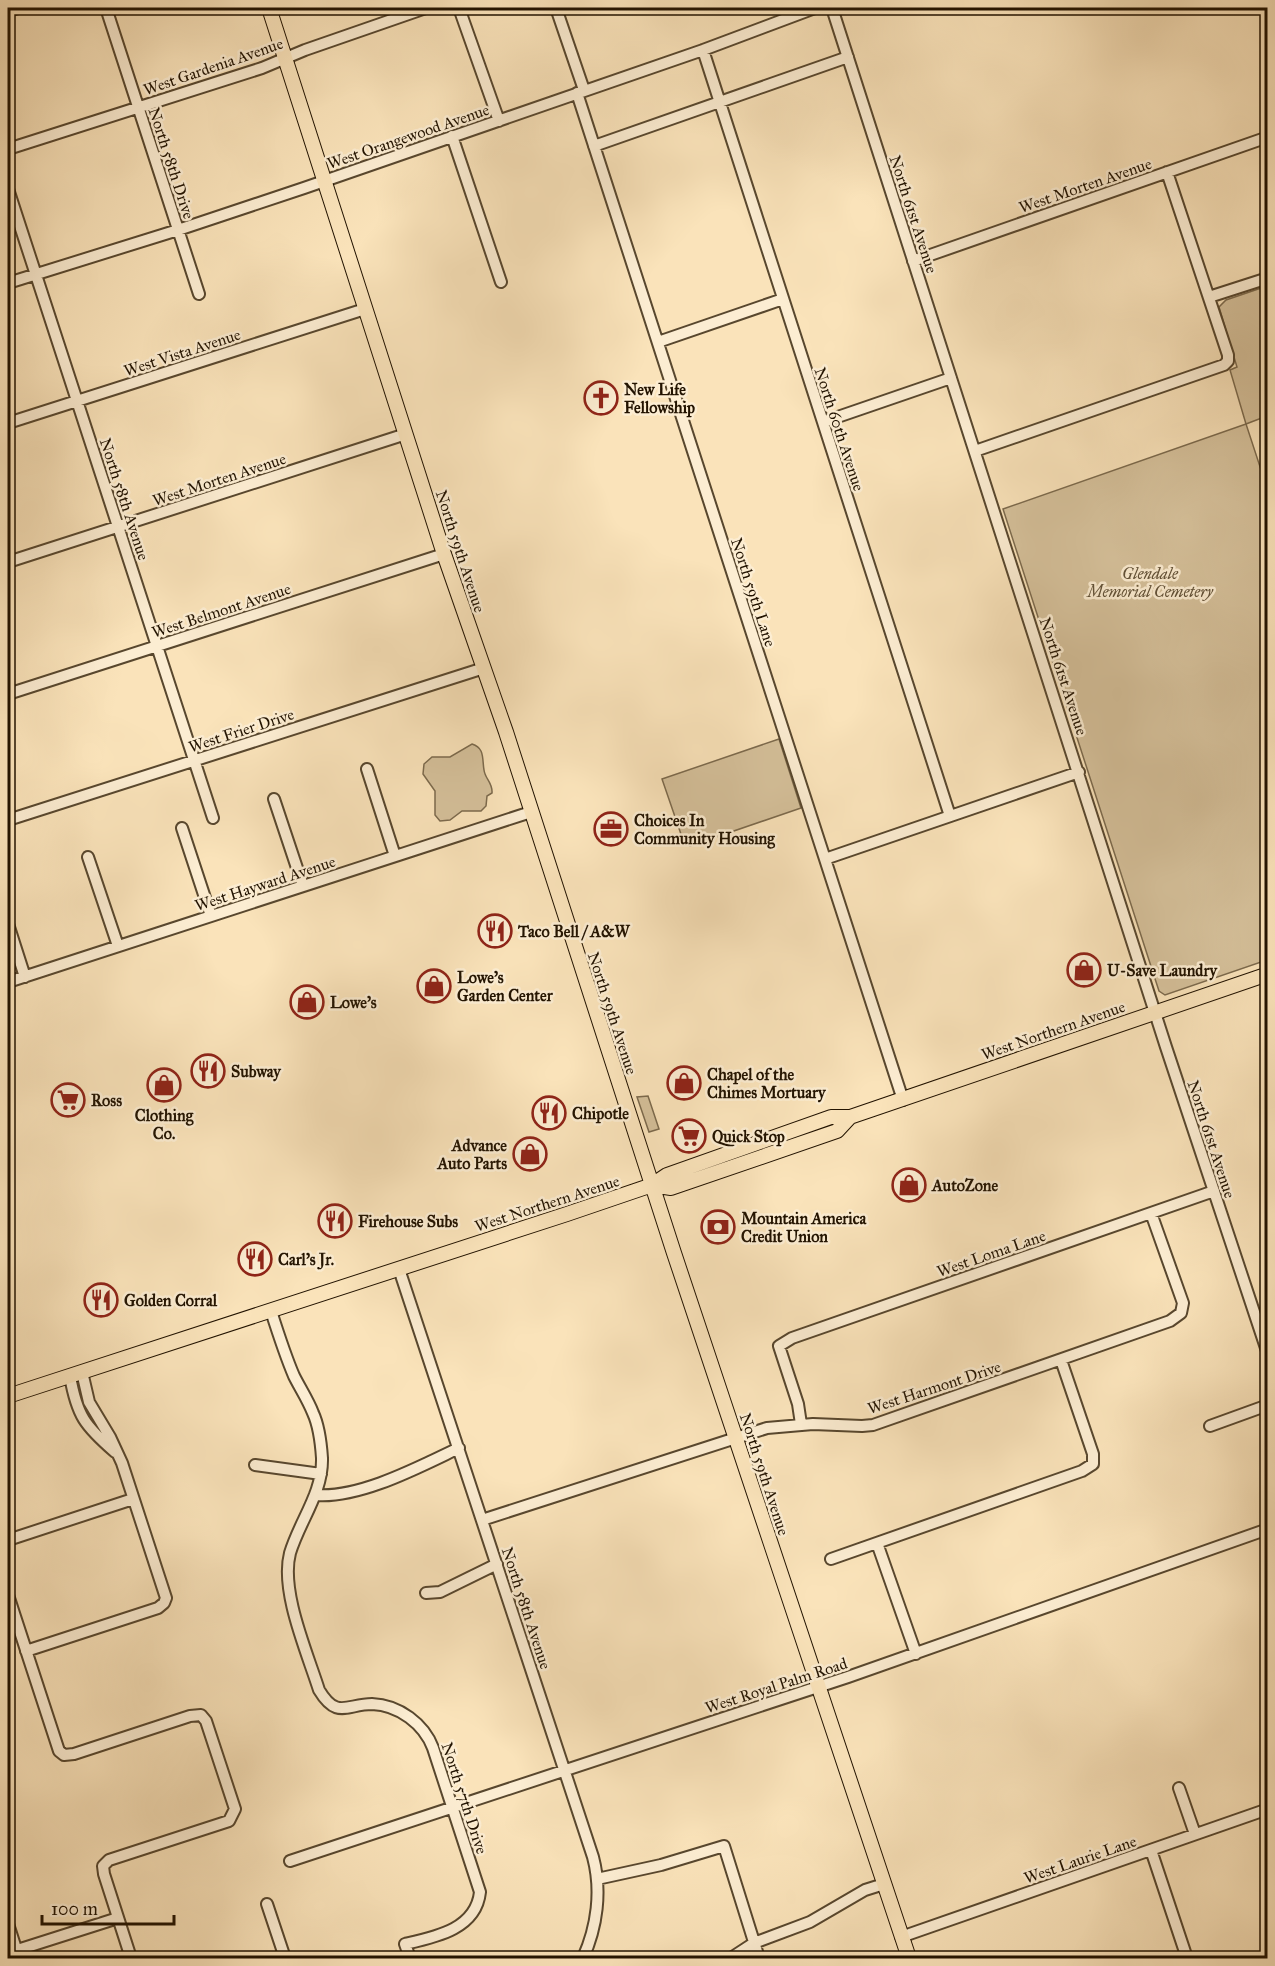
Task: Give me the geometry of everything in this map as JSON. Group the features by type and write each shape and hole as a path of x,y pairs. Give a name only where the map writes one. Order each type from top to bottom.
{"main road":[{"name":"North 59th Avenue","path":"269,8 444,554 484,668 652,1185 909,1959"},
{"name":"West Northern Avenue","path":"8,1396 652,1185 667,1175 831,1117 850,1118 1268,974"}],"street":[{"path":"8,11 18,8"},
{"name":"North 58th Drive","path":"106,8 199,294"},
{"name":"West Gardenia Avenue","path":"8,149 262,68 426,8"},
{"path":"459,8 499,121"},
{"name":"North 59th Lane","path":"556,8 594,146 903,1100"},
{"name":"West Orangewood Avenue","path":"8,283 324,181 703,50 815,8"},
{"name":"North 61st Avenue","path":"832,8 1155,1012 1268,1354"},
{"name":"North 60th Avenue","path":"703,50 950,816"},
{"path":"594,146 848,57"},
{"path":"452,136 501,282"},
{"name":"West Morten Avenue","path":"913,261 1268,137"},
{"path":"975,451 1224,365 1228,361 1228,355 1167,172"},
{"name":"North 58th Avenue","path":"8,189 213,818"},
{"path":"1209,297 1268,278"},
{"path":"658,342 783,299"},
{"name":"West Vista Avenue","path":"8,423 365,309"},
{"path":"823,422 951,378"},
{"name":"West Morten Avenue","path":"8,562 406,434"},
{"name":"West Belmont Avenue","path":"8,694 444,554"},
{"name":"West Frier Drive","path":"8,820 484,668"},
{"path":"367,769 395,856"},
{"path":"825,859 1079,772"},
{"path":"274,798 303,886"},
{"name":"West Hayward Avenue","path":"8,982 531,812"},
{"path":"182,828 211,916"},
{"path":"88,857 118,946"},
{"path":"8,924 25,977"},
{"name":"West Loma Lane","path":"801,1424 798,1404 779,1346 792,1338 1214,1191"},
{"name":"West Harmont Drive","path":"482,1520 767,1428 801,1424 873,1425 1170,1321 1181,1313 1183,1303 1151,1213"},
{"name":"North 58th Avenue","path":"399,1269 593,1857 597,1879 596,1916 583,1959"},
{"name":"North 57th Drive","path":"271,1311 295,1378 314,1414 321,1455 321,1474 315,1495 295,1538 287,1572 290,1596 319,1690 324,1699 334,1707 347,1709 371,1704 402,1712 416,1722 430,1740 480,1892 475,1912 461,1926 430,1939 405,1944 410,1959"},
{"path":"831,1559 1082,1471 1093,1464 1093,1454 1061,1360"},
{"path":"26,1651 158,1608 166,1598 117,1454 83,1420 74,1396 76,1374"},
{"path":"1210,1425 1268,1405"},
{"path":"315,1495 345,1494 388,1480 459,1448"},
{"path":"255,1465 321,1474"},
{"path":"8,1540 133,1499"},
{"name":"West Royal Palm Road","path":"290,1861 818,1687 1268,1529"},
{"path":"877,1542 916,1653"},
{"path":"426,1593 440,1592 497,1564"},
{"path":"8,1595 59,1751 64,1755 74,1754 190,1716 201,1715 206,1721 235,1809 229,1821 109,1860 103,1866 131,1959"},
{"path":"1179,1788 1195,1834"},
{"name":"West Laurie Lane","path":"901,1937 1268,1809"},
{"path":"597,1879 652,1868 724,1846 759,1959"},
{"path":"1151,1850 1187,1959"},
{"path":"730,1959 754,1943 810,1922 865,1890 884,1884"},
{"path":"267,1904 285,1959"},
{"path":"8,1924 14,1954 118,1918"}],"green space":[{"path":"1267,286 1267,416 1246,424 1230,370 1237,367 1219,307 1226,300"},
{"name":"Glendale Memorial Cemetery","path":"1246,424 1268,491 1267,960 1165,995 1159,991 1003,509"},
{"path":"779,739 801,808 690,846 687,839 683,840 662,779"},
{"path":"472,744 481,751 492,793 487,796 486,806 481,811 462,811 450,820 440,821 435,815 435,791 423,774 424,764 432,757 450,757"},
{"path":"648,1096 659,1129 649,1132 637,1097"}],"place":[{"name":"New Life Fellowship","path":"601,398"},
{"name":"Choices In Community Housing","path":"611,829"},
{"name":"Taco Bell / A&W","path":"495,931"},
{"name":"U-Save Laundry","path":"1084,970"},
{"name":"Lowe's Garden Center","path":"434,986"},
{"name":"Lowe's","path":"307,1002"},
{"name":"Subway","path":"208,1071"},
{"name":"Chapel of the Chimes Mortuary","path":"684,1083"},
{"name":"Clothing Co.","path":"164,1085"},
{"name":"Ross","path":"68,1100"},
{"name":"Chipotle","path":"549,1113"},
{"name":"Quick Stop","path":"689,1136"},
{"name":"Advance Auto Parts","path":"530,1154"},
{"name":"AutoZone","path":"909,1185"},
{"name":"Firehouse Subs","path":"335,1221"},
{"name":"Mountain America Credit Union","path":"718,1227"},
{"name":"Carl's Jr.","path":"255,1259"},
{"name":"Golden Corral","path":"101,1300"}]}
